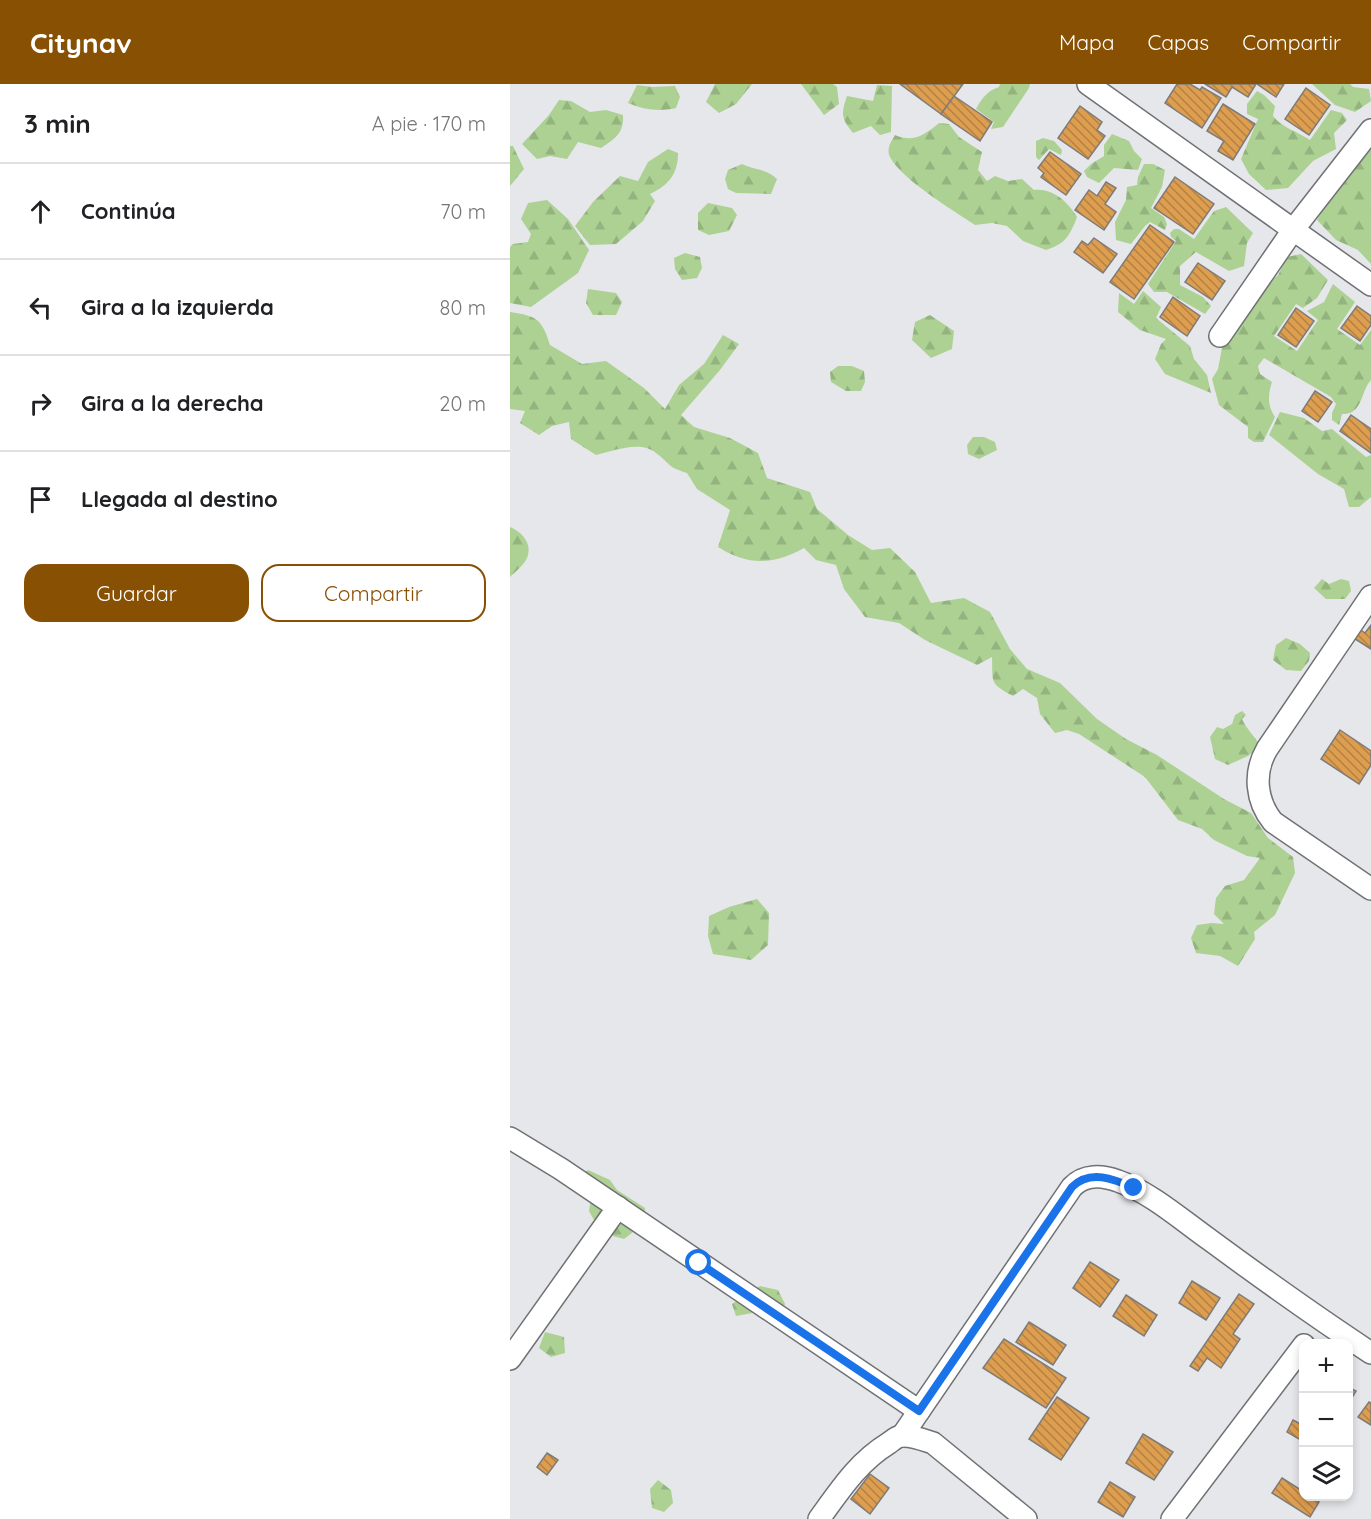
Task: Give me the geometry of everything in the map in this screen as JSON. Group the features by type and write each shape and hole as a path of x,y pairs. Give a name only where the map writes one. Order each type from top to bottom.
{"street":[{"path":"1088,84 1371,285"},
{"path":"1220,336 1293,230 1371,130"},
{"path":"1371,596 1267,748 1259,769 1259,798 1264,811 1273,822 1371,889"},
{"path":"510,1137 919,1411"},
{"path":"902,1436 1072,1187 1084,1178 1105,1178 1134,1188 1371,1353"},
{"path":"510,1359 618,1208"},
{"path":"1308,1339 1322,1321"},
{"path":"1172,1519 1299,1352"},
{"path":"819,1519 869,1455 902,1436 920,1438 933,1443 1026,1519"}],"green space":[{"path":"715,84 752,84 736,104 719,113 706,102"},
{"path":"801,84 833,84 837,87 839,104 824,115"},
{"path":"1000,84 1030,84 1003,127 991,129 994,122 976,109 985,95 999,87"},
{"path":"1312,84 1350,84 1353,87 1369,89 1371,101 1355,112 1335,105"},
{"path":"637,85 675,86 680,97 676,108 652,110 628,103"},
{"path":"877,85 892,86 891,132 880,135 871,126 853,133 843,116 847,96 873,101"},
{"path":"1257,91 1275,106 1273,116 1277,120 1310,140 1331,110 1342,113 1347,120 1334,133 1336,149 1313,161 1288,188 1266,190 1249,174 1241,159 1258,119 1247,114 1247,104"},
{"path":"559,100 571,101 590,112 606,110 623,115 620,131 615,138 601,148 578,142 567,159 550,156 537,159 522,144 549,115"},
{"path":"939,123 949,124 959,137 982,152 978,170 987,181 995,176 1008,181 1022,179 1034,190 1047,191 1064,201 1077,217 1066,238 1058,245 1046,250 1023,241 1007,226 992,223 975,225 905,175 889,154 895,135 913,138 929,131"},
{"path":"1112,134 1129,141 1134,151 1142,159 1138,170 1114,168 1099,183 1087,177 1084,171 1104,156 1104,145"},
{"path":"1371,137 1371,264 1358,250 1336,240 1317,220"},
{"path":"1043,138 1054,141 1062,150 1061,155 1049,149 1039,160 1036,157 1036,141"},
{"path":"510,146 513,146 524,169 510,186"},
{"path":"668,149 678,153 674,173 667,183 650,194 655,201 643,221 616,244 590,245 575,226 593,202 620,176 638,181 648,162"},
{"path":"742,164 765,171 777,179 771,194 736,193 728,189 725,179 728,170"},
{"path":"1144,164 1153,164 1165,170 1162,187 1151,208 1164,217 1167,224 1165,230 1150,222 1131,244 1116,240 1115,222 1126,200 1127,187 1137,185"},
{"path":"547,200 568,219 589,250 578,273 531,307 510,303 510,247 513,244 528,242 531,234 521,219 528,203"},
{"path":"708,203 732,208 737,215 729,231 709,235 698,230 698,213"},
{"path":"1226,207 1253,233 1247,243 1244,266 1229,271 1196,252 1180,266 1180,285 1203,297 1211,306 1205,314 1167,292 1154,292 1148,284 1176,241 1170,233 1174,229 1179,229 1194,239 1214,211"},
{"path":"685,253 700,257 702,268 697,278 682,280 675,269 674,258"},
{"path":"1301,254 1328,280 1317,298 1303,308 1296,304 1274,336 1297,351 1318,320 1307,311 1324,302 1333,284 1355,302 1337,329 1360,345 1371,330 1371,380 1358,407 1354,411 1342,414 1339,425 1332,420 1336,404 1331,397 1264,358 1258,366 1260,374 1272,382 1269,400 1275,417 1263,442 1254,442 1248,438 1248,427 1219,405 1212,379 1218,369 1224,337 1259,292 1278,275 1287,257"},
{"path":"588,289 616,293 622,302 616,315 593,315 586,303"},
{"path":"1143,291 1161,307 1156,318 1190,346 1194,359 1207,375 1211,393 1165,374 1155,359 1161,344 1166,339 1140,330 1118,312 1119,293 1134,304"},
{"path":"510,312 527,315 537,320 544,329 550,345 582,364 606,361 644,388 665,409 679,385 704,364 723,335 739,344 681,415 694,427 730,438 758,453 767,478 810,492 817,509 848,535 872,550 890,548 915,572 931,603 964,598 990,612 1010,649 1027,669 1060,683 1097,719 1126,739 1157,755 1224,799 1251,813 1268,838 1293,857 1295,873 1275,915 1254,932 1255,939 1238,966 1220,956 1196,953 1191,938 1197,925 1224,924 1214,914 1216,898 1225,886 1244,880 1260,858 1247,856 1214,840 1202,829 1178,820 1145,777 1079,734 1067,730 1055,733 1040,714 1037,698 1023,689 1013,696 996,685 993,677 992,657 977,665 925,640 899,623 865,617 844,589 836,565 816,560 804,548 782,558 761,561 740,558 718,547 730,510 697,489 687,473 672,467 650,449 635,447 596,455 571,439 569,422 552,426 539,435 520,423 525,411 510,409"},
{"path":"930,315 954,331 952,349 931,358 912,340 915,322"},
{"path":"838,366 852,366 864,371 865,382 861,391 846,391 831,382 830,372"},
{"path":"1280,412 1304,418 1322,431 1332,429 1366,457 1371,455 1371,497 1359,507 1349,507 1344,489 1318,474 1269,435"},
{"path":"973,437 984,437 995,442 997,450 979,459 968,454 967,445"},
{"path":"510,527 522,535 529,548 526,561 510,577"},
{"path":"1322,579 1329,584 1341,579 1349,581 1351,591 1345,599 1326,599 1314,588"},
{"path":"1286,638 1300,644 1310,653 1309,661 1301,671 1286,670 1273,660 1276,645"},
{"path":"1242,711 1246,715 1242,719 1244,723 1260,746 1248,756 1228,765 1215,759 1210,737 1217,727 1223,729 1232,724 1235,715"},
{"path":"757,899 769,913 768,945 751,960 713,954 708,936 709,916 729,907"},
{"path":"588,1170 610,1180 617,1190 645,1208 639,1226 624,1239 601,1233 589,1211 591,1198 579,1177"},
{"path":"760,1286 778,1290 785,1304 780,1315 758,1312 736,1316 732,1304"},
{"path":"545,1332 564,1337 565,1353 551,1357 539,1348"},
{"path":"658,1480 671,1490 673,1503 664,1512 652,1508 650,1489"}],"building":[{"path":"900,84 963,84 941,114"},
{"path":"1177,84 1190,84 1200,90 1202,87 1221,98 1202,128 1165,103"},
{"path":"1205,84 1256,84 1248,97 1232,87 1226,97"},
{"path":"1257,84 1284,84 1276,97"},
{"path":"1306,88 1330,105 1309,135 1285,119"},
{"path":"954,96 992,122 980,141 941,114"},
{"path":"1223,104 1255,124 1233,160 1218,151 1224,141 1207,131"},
{"path":"1080,106 1102,122 1097,130 1105,136 1088,159 1058,138"},
{"path":"1050,152 1081,174 1066,195 1041,177 1044,173 1038,168"},
{"path":"1175,177 1214,204 1193,234 1154,208"},
{"path":"1106,182 1116,188 1105,204 1116,212 1104,230 1075,210 1089,190 1097,196"},
{"path":"1150,225 1174,242 1134,299 1110,282"},
{"path":"1094,238 1117,254 1103,273 1074,252 1082,241 1088,245"},
{"path":"1198,263 1225,281 1212,300 1185,282"},
{"path":"1173,297 1200,316 1187,336 1160,317"},
{"path":"1357,306 1371,316 1371,325 1360,341 1341,328"},
{"path":"1296,308 1314,321 1296,347 1278,335"},
{"path":"1315,391 1332,402 1318,422 1302,411"},
{"path":"1351,415 1371,429 1371,453 1340,431"},
{"path":"1371,625 1371,649 1352,637 1358,628 1365,633"},
{"path":"1340,730 1371,751 1371,765 1359,784 1321,759"},
{"path":"1090,1262 1119,1280 1100,1307 1073,1288"},
{"path":"1192,1281 1220,1298 1206,1320 1179,1303"},
{"path":"1239,1294 1254,1304 1233,1334 1240,1339 1221,1368 1207,1358 1198,1371 1190,1366"},
{"path":"1126,1295 1157,1315 1144,1336 1113,1316"},
{"path":"1029,1322 1066,1345 1053,1365 1016,1342"},
{"path":"1004,1339 1066,1378 1046,1408 983,1368"},
{"path":"1057,1397 1089,1418 1061,1460 1029,1439"},
{"path":"1369,1402 1371,1403 1371,1425 1358,1417"},
{"path":"1293,1420 1299,1423 1299,1439 1287,1432"},
{"path":"1143,1434 1173,1452 1154,1480 1126,1463"},
{"path":"547,1453 558,1460 547,1475 537,1467"},
{"path":"870,1474 889,1488 870,1514 851,1499"},
{"path":"1282,1478 1299,1489 1299,1501 1319,1502 1310,1517 1272,1493"},
{"path":"1110,1482 1135,1497 1123,1517 1098,1502"}],"route":[{"path":"699,1263 919,1411 1078,1180 1090,1177 1105,1178 1134,1188"}]}
